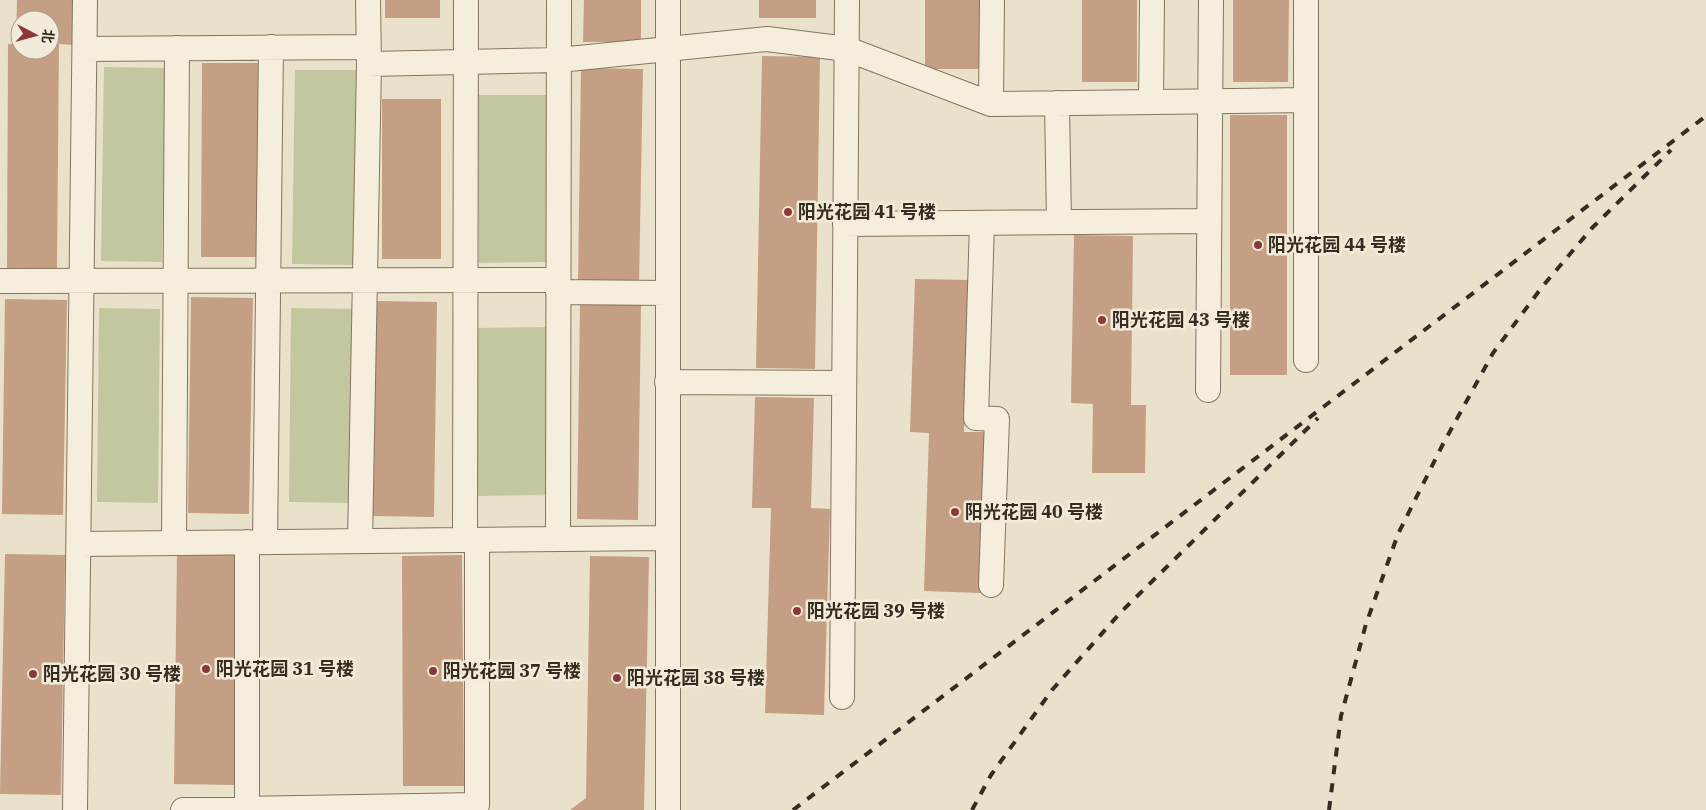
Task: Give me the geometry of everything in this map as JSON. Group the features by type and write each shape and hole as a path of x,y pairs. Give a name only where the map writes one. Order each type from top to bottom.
{"street":[{"path":"75,810 85,0"},
{"path":"360,541 369,55 368,0"},
{"path":"183,810 476,808 466,280 466,0"},
{"path":"558,539 559,0"},
{"path":"668,0 668,810"},
{"path":"842,697 847,0"},
{"path":"991,104 992,0"},
{"path":"1150,102 1152,0"},
{"path":"1208,390 1211,0"},
{"path":"1306,0 1306,360"},
{"path":"84,49 271,47 466,62 559,60 766,38 847,49 991,104 1306,100"},
{"path":"247,809 256,542 268,281 271,47"},
{"path":"174,543 177,48"},
{"path":"1057,103 1060,222"},
{"path":"845,224 1209,221"},
{"path":"982,223 976,418 997,419 991,584"},
{"path":"0,281 466,280 667,293"},
{"path":"667,382 844,383"},
{"path":"79,544 668,538"}],"green space":[{"path":"104,67 165,68 162,262 101,261"},
{"path":"295,70 356,70 353,265 292,264"},
{"path":"478,95 547,95 548,262 479,263"},
{"path":"99,308 160,309 158,503 97,502"},
{"path":"291,308 352,309 349,503 289,502"},
{"path":"546,327 547,495 478,496 477,328"}],"building":[{"path":"17,0 74,0 74,45 60,44 60,10 17,10"},
{"path":"385,0 440,0 440,18 385,18"},
{"path":"584,0 641,0 641,42 583,42"},
{"path":"759,0 816,0 816,18 759,18"},
{"path":"925,0 979,0 980,69 925,69"},
{"path":"1082,0 1137,0 1137,82 1082,82"},
{"path":"1233,0 1289,0 1288,82 1233,82"},
{"path":"8,44 10,44 10,60 59,60 57,268 7,268"},
{"name":"阳光花园 41 号楼","path":"762,56 820,57 815,369 756,368"},
{"path":"202,63 258,63 258,257 201,257"},
{"path":"581,68 643,69 639,285 578,284"},
{"path":"382,99 441,99 441,259 382,259"},
{"name":"阳光花园 44 号楼","path":"1230,115 1287,115 1287,375 1230,375"},
{"name":"阳光花园 43 号楼","path":"1074,235 1133,236 1131,405 1146,405 1145,473 1092,473 1093,404 1071,403"},
{"name":"阳光花园 40 号楼","path":"915,279 970,280 964,432 986,432 981,593 924,591 929,433 910,432"},
{"path":"191,297 253,298 249,514 188,513"},
{"path":"5,299 67,300 63,515 2,514"},
{"path":"375,301 437,302 434,517 372,516"},
{"path":"580,304 641,305 638,520 577,519"},
{"name":"阳光花园 39 号楼","path":"755,397 814,398 811,508 830,509 824,715 765,713 771,508 752,508"},
{"name":"阳光花园 31 号楼","path":"177,553 238,554 234,785 174,784"},
{"name":"阳光花园 30 号楼","path":"5,554 65,555 61,795 0,794"},
{"name":"阳光花园 37 号楼","path":"462,555 464,786 403,786 402,556"},
{"name":"阳光花园 38 号楼","path":"590,556 649,557 644,810 570,810 586,798"}],"railway":[{"path":"793,810 1706,116"},
{"path":"1329,810 1341,716 1366,624 1398,534 1443,444 1493,353 1542,287 1592,228 1671,150"},
{"path":"972,810 991,775 1052,690 1121,612 1318,418"}],"place":[{"name":"阳光花园 41 号楼","path":"788,212"},
{"name":"阳光花园 44 号楼","path":"1258,245"},
{"name":"阳光花园 43 号楼","path":"1102,320"},
{"name":"阳光花园 40 号楼","path":"955,512"},
{"name":"阳光花园 39 号楼","path":"797,611"},
{"name":"阳光花园 31 号楼","path":"206,669"},
{"name":"阳光花园 37 号楼","path":"433,671"},
{"name":"阳光花园 30 号楼","path":"33,674"},
{"name":"阳光花园 38 号楼","path":"617,678"}]}
